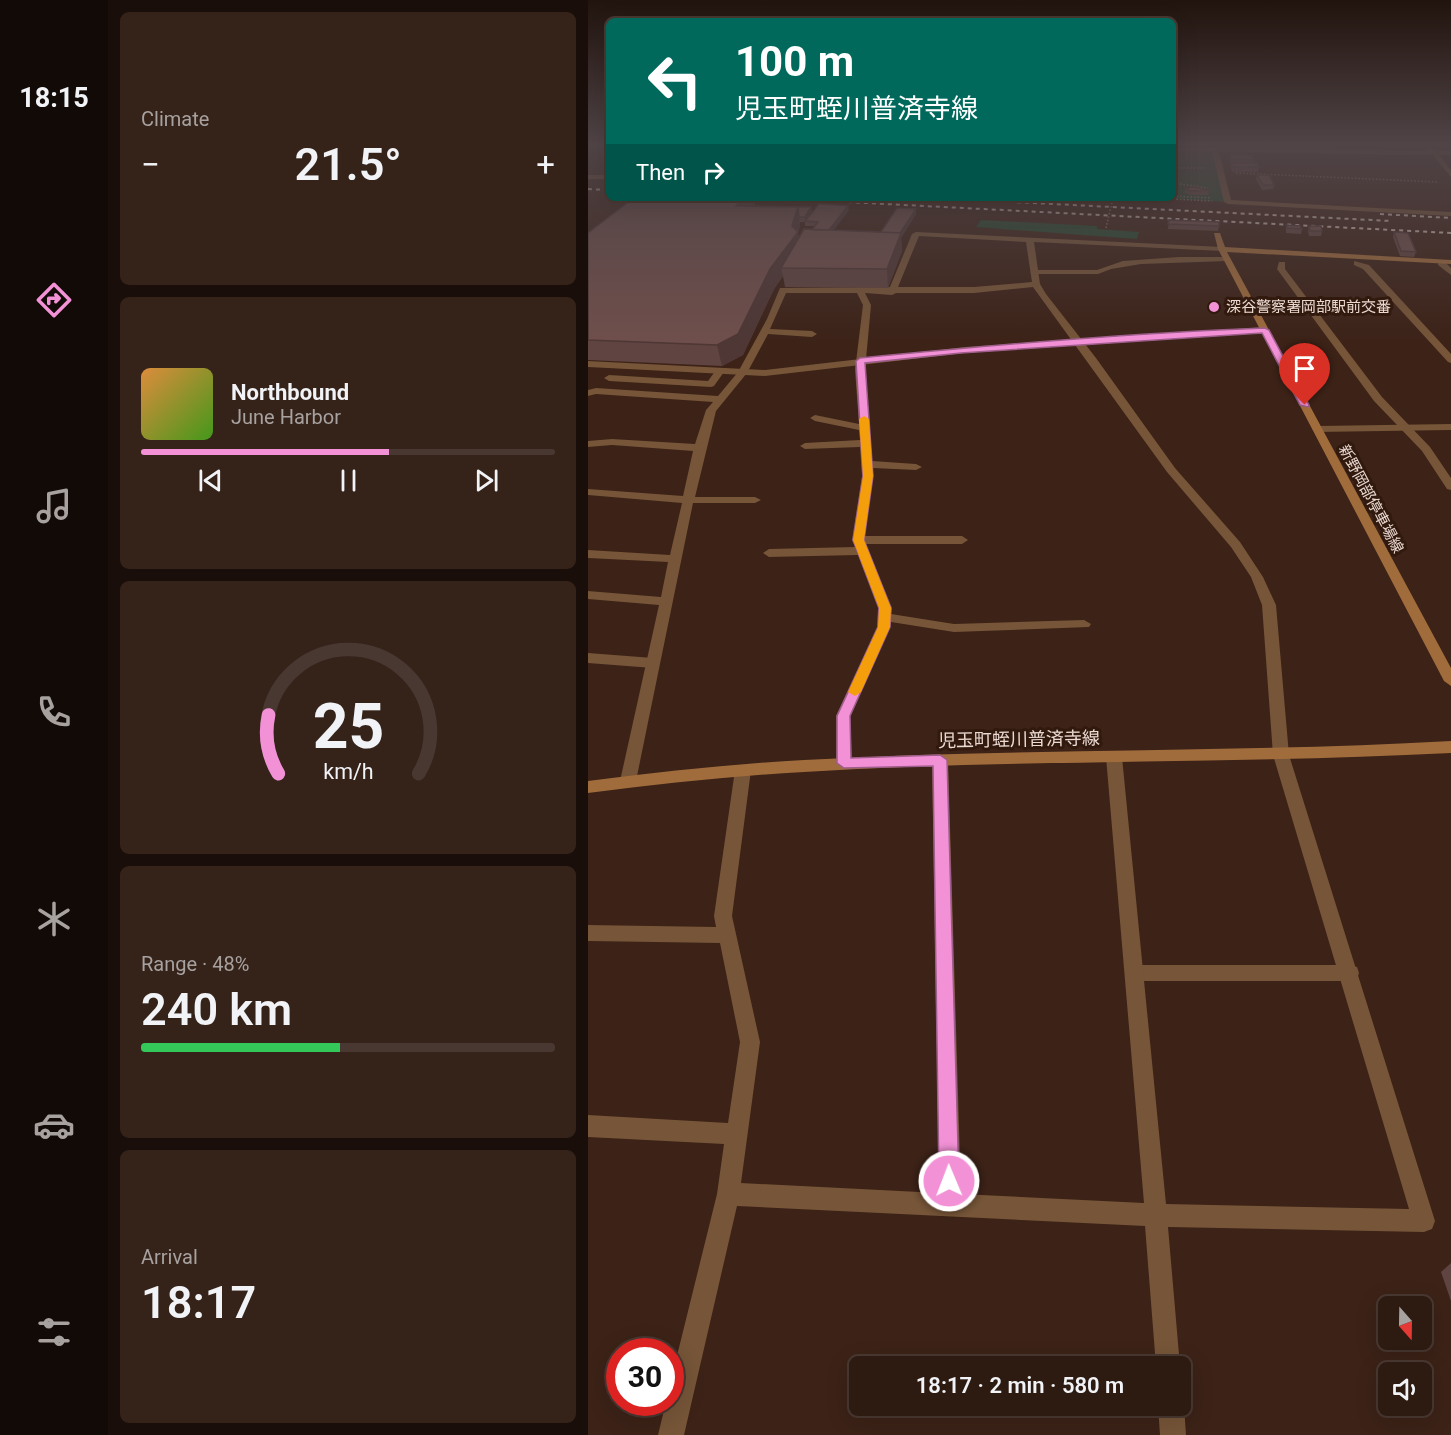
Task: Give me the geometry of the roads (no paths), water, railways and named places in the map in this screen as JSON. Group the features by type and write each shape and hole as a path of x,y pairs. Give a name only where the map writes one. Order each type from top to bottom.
{"main road":[{"name":"新野岡部停車場線","path":"1217,235 1451,681"},
{"path":"1225,254 1451,262"},
{"name":"児玉町蛭川普済寺線","path":"588,787 743,770 844,763 1281,755 1451,747"}],"street":[{"path":"1402,211 1451,214"},
{"path":"892,291 916,234 1225,254"},
{"path":"728,1194 1156,1215 1424,1221 1350,973 1281,755 1269,605 1257,577 1236,545 1171,470 1042,296 1036,284 1030,241"},
{"path":"1034,272 1098,272 1103,268 1139,262 1225,254"},
{"path":"1357,263 1366,267 1451,360"},
{"path":"1441,263 1451,273"},
{"path":"1281,264 1281,269 1291,283 1378,399 1426,449 1451,487"},
{"path":"628,781 699,448 711,410 742,373 765,331 783,290 974,290 1036,284"},
{"path":"844,763 843,716 884,627 885,617 885,608 860,545 868,476 860,361 867,305 860,291"},
{"path":"588,364 742,373 961,351 1079,344 1191,333 1265,330"},
{"path":"765,331 812,334"},
{"path":"609,378 711,384 719,372"},
{"path":"588,393 597,391 720,399"},
{"path":"815,418 865,428"},
{"path":"1317,429 1451,427"},
{"path":"588,444 612,442 699,448"},
{"path":"805,446 866,443"},
{"path":"867,464 916,466"},
{"path":"588,492 688,500 755,500"},
{"path":"768,553 860,545 962,540"},
{"path":"588,554 675,559"},
{"path":"588,595 666,601"},
{"path":"885,617 954,628 1084,624"},
{"path":"588,658 653,663"},
{"path":"1114,757 1167,1356"},
{"path":"940,760 950,1205"},
{"path":"671,1435 728,1194 750,1042 723,916 743,770"},
{"path":"588,933 728,935"},
{"path":"1134,973 1350,973"},
{"path":"588,1126 736,1134"},
{"path":"1172,1416 1173,1435"}],"railway":[{"path":"1021,211 1451,233"},
{"path":"1191,211 1391,221"},
{"path":"1380,214 1451,218"}],"place":[{"name":"深谷警察署岡部駅前交番","path":"1214,307"}]}
